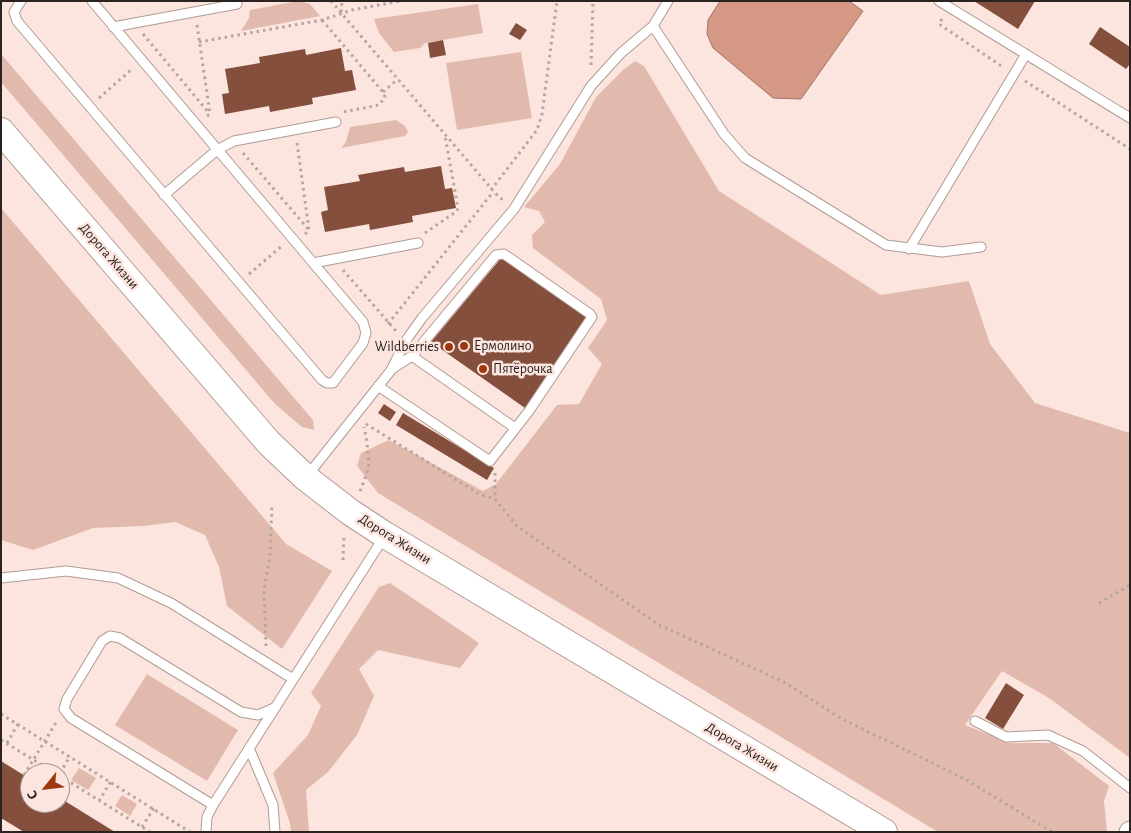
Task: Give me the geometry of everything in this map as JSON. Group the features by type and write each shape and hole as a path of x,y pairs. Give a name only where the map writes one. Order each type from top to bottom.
{"main road":[{"name":"Дорога Жизни","path":"1,131 269,443 306,478 350,512 385,535 884,832"}],"lane":[{"path":"21,1 14,12 17,21 322,380 327,383 333,383 363,343 366,333 363,322 92,1"},
{"path":"306,478 392,369 406,339 422,318 514,209 591,86 621,53 653,26 668,1"},
{"path":"939,1 1129,117"},
{"path":"113,27 237,4"},
{"path":"653,26 724,134 744,158 886,245 942,252 981,247"},
{"path":"909,249 1026,54"},
{"path":"164,195 217,150 234,141 295,130 335,118"},
{"path":"313,263 418,243"},
{"path":"378,386 490,461 591,322 590,314 500,252 412,356 392,369"},
{"path":"412,356 515,428"},
{"path":"206,832 207,817 213,805 385,535"},
{"path":"1,578 66,571 118,578 171,603 294,679"},
{"path":"213,805 71,718 64,710 66,699 102,642 110,636 120,638 241,712 258,715 276,707"},
{"path":"975,721 1006,737 1048,735 1083,751 1130,788"},
{"path":"249,748 273,805 275,832"}],"path":[{"path":"331,1 493,192"},
{"path":"341,13 342,1"},
{"path":"199,42 322,20 341,13 400,1"},
{"path":"333,259 390,325 493,192 537,130 542,114 557,1"},
{"path":"591,86 593,1"},
{"path":"195,12 210,114"},
{"path":"322,20 383,92 385,97 379,105 335,118"},
{"path":"134,23 210,114"},
{"path":"383,92 398,79"},
{"path":"107,91 119,80"},
{"path":"196,125 210,114"},
{"path":"295,130 309,230"},
{"path":"422,233 428,232 457,211 458,208 445,135"},
{"path":"234,141 309,230"},
{"path":"295,242 309,230"},
{"path":"257,267 269,257"},
{"path":"359,495 369,468 363,422 481,495 495,499 517,526 659,625 784,682 842,719 966,779 1052,832"},
{"path":"490,461 495,466 495,499"},
{"path":"267,662 264,590 270,555 272,504"},
{"path":"343,560 344,528"},
{"path":"1099,603 1130,585"},
{"path":"1,714 190,832"},
{"path":"7,744 18,724"},
{"path":"31,763 55,725"},
{"path":"1,740 38,763"},
{"path":"66,763 70,756"},
{"path":"70,781 150,832"},
{"path":"99,800 111,781"},
{"path":"142,827 154,808"}],"shaded area":[{"path":"298,1 310,4 320,16 241,31 249,18 250,10"},
{"path":"720,1 849,1 863,11 801,99 773,98 713,48 707,34 708,20"},
{"path":"478,4 483,33 425,43 420,48 394,52 379,33 374,19"},
{"path":"521,52 532,118 457,130 446,63"},
{"path":"1,54 313,420 314,430 302,427 275,404 1,82"},
{"path":"635,61 644,66 719,191 881,295 969,281 990,344 1035,403 1130,433 1130,758 1049,698 1002,671 965,725 1010,743 1053,743 1109,786 1104,801 1107,832 938,832 378,493 357,466 361,453 389,440 483,491 496,484 557,405 579,404 602,364 588,348 607,320 601,299 533,248 532,235 545,222 539,211 524,207 560,164 596,97 623,70"},
{"path":"396,120 405,126 408,132 405,136 341,148 346,142 350,127"},
{"path":"1,208 286,544 332,571 282,649 227,606 219,567 205,535 175,522 144,526 93,528 33,550 1,540"},
{"path":"390,583 479,643 460,668 378,650 359,669 374,696 357,735 328,772 306,790 309,832 291,832 290,823 273,773 308,735 321,706 311,693 379,587"},
{"path":"147,674 238,730 207,781 115,725"},
{"path":"79,768 96,778 88,790 71,780"},
{"path":"122,795 137,804 130,816 115,806"}],"building":[{"path":"974,1 1035,1 1018,29"},
{"path":"516,23 527,30 520,40 509,34"},
{"path":"1100,27 1130,47 1130,64 1126,69 1089,44"},
{"path":"443,40 446,55 430,58 428,43"},
{"path":"341,48 345,71 352,70 356,90 312,98 313,104 270,112 269,106 225,114 222,94 229,93 225,69 260,63 259,57 305,49 306,55"},
{"path":"441,166 445,189 452,188 456,208 412,216 413,222 370,230 369,224 325,232 321,212 328,210 324,187 360,181 358,175 404,167 405,172"},
{"path":"502,257 588,317 525,408 431,342"},
{"path":"384,404 396,412 390,421 378,413"},
{"path":"403,413 494,468 487,480 396,425"},
{"path":"1006,683 1024,695 1003,729 985,718"},
{"path":"1,761 20,773 20,813 70,813 70,804 115,832 24,832 1,818"}],"place":[{"name":"Ермолино","path":"464,346"},
{"name":"Wildberries","path":"449,347"},
{"name":"Пятёрочка","path":"483,369"}]}
